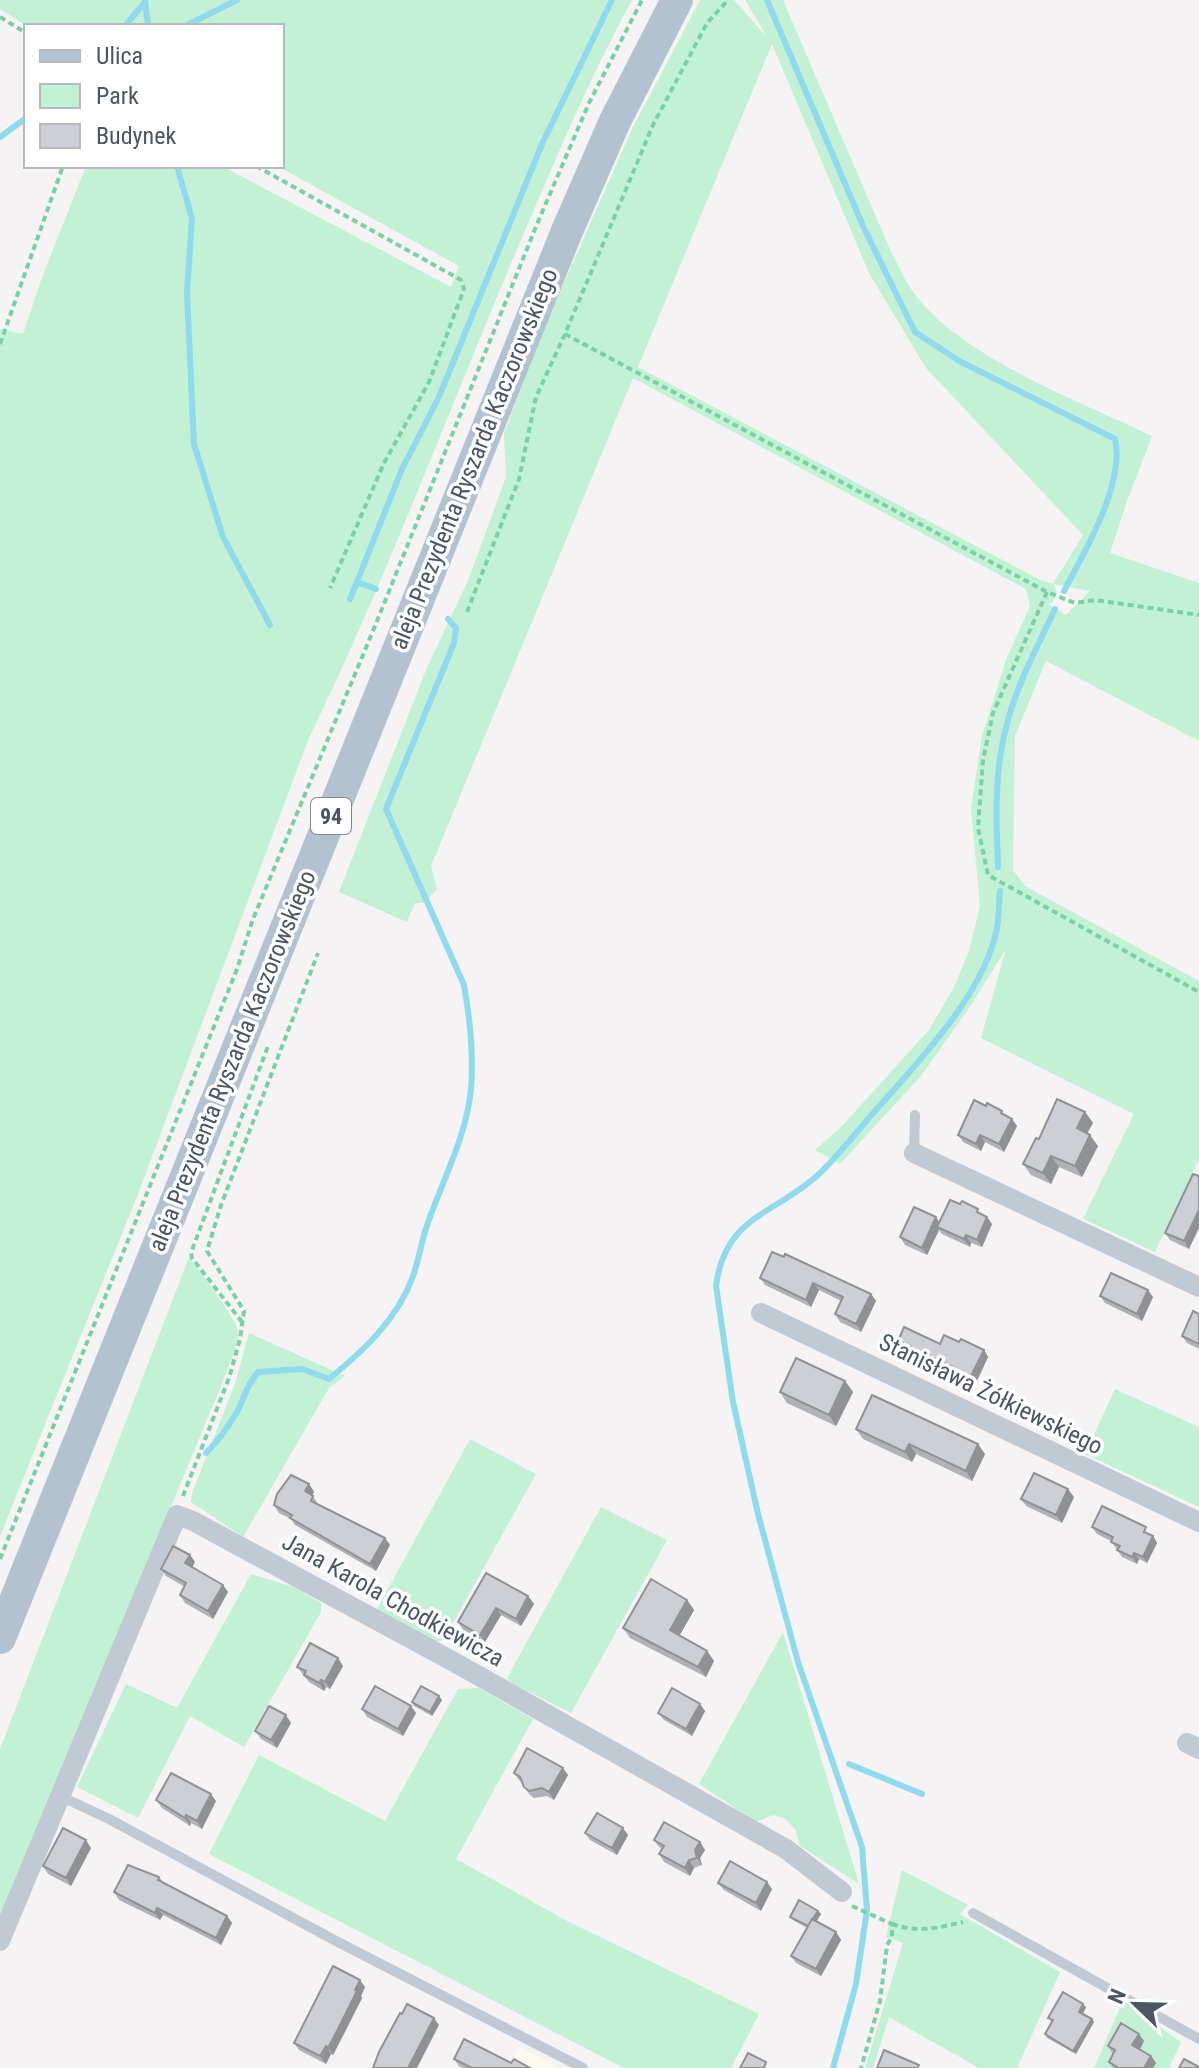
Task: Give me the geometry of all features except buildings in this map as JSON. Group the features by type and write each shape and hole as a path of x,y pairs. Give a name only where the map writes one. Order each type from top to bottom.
{"main road":[{"name":"aleja Prezydenta Ryszarda Kaczorowskiego","path":"0,1638 538,300 615,121 677,0"}],"street":[{"path":"914,1153 1199,1287"},
{"name":"Stanisława Żółkiewskiego","path":"761,1313 1199,1522"},
{"path":"0,1941 177,1515"},
{"name":"Jana Karola Chodkiewicza","path":"177,1515 454,1662 786,1849 842,1892"}],"lane":[{"path":"914,1153 915,1115"},
{"path":"60,1796 583,2068"},
{"path":"973,1913 1199,2039"}],"path":[{"path":"0,1559 237,969 258,905 375,626 537,224 589,103 642,0"},
{"path":"467,612 519,479 536,397 653,125 707,23 728,0"},
{"path":"0,17 24,32"},
{"path":"0,344 62,168"},
{"path":"260,168 461,280 464,289 429,382 384,463 330,588"},
{"path":"565,334 1047,592 1075,603 1095,600 1199,615"},
{"path":"1047,592 993,713 983,760 978,828 988,875 1199,992"},
{"path":"177,1515 229,1378 244,1311 207,1251 248,1133 318,953"},
{"path":"242,1322 191,1253 271,1039"},
{"path":"862,1912 911,1930 937,1929 962,1923 973,1913"},
{"path":"861,2068 880,2001 892,1924"}],"shaded area":[{"path":"519,2047 560,2068 508,2068"}],"green space":[{"path":"0,0 632,0 555,160 396,543 309,738 140,1189 0,1536 0,329 23,334 85,168 226,168 451,287 459,266 281,168 284,168 284,24 24,24 0,9"},
{"path":"700,0 734,0 767,37 745,0 783,0 892,254 913,292 961,338 991,358 1152,436 1110,553 1199,583 1199,741 1046,661 1015,736 1013,870 1025,886 1199,981 1199,1159 1155,1252 1083,1219 1134,1114 981,1038 1006,949 921,1076 840,1164 815,1150 842,1126 929,1030 954,987 969,951 980,906 971,808 982,736 1006,660 1030,606 1026,589 633,378 431,866 437,889 424,903 415,903 407,922 339,892 426,670 469,578 506,477 504,433 548,319 632,129","holes":["772,44 869,273 926,368 1083,535 1053,584 1040,580 638,367","1054,584 1090,591 1066,615 1048,604 1052,603 1057,593"]},
{"path":"189,1257 236,1326 238,1338 235,1350 0,1919 0,1749"},
{"path":"249,1333 345,1376 329,1388 243,1537 191,1502 235,1384"},
{"path":"1115,1389 1199,1427 1199,1507 1085,1454"},
{"path":"470,1439 536,1474 443,1641 434,1641 376,1611"},
{"path":"601,1507 667,1540 571,1713 511,1683 507,1678"},
{"path":"251,1574 294,1587 321,1603 321,1612 244,1747 190,1716 138,1818 77,1787 126,1684 177,1708"},
{"path":"783,1632 859,1884 800,1846 795,1829 784,1818 773,1815 756,1822 699,1784"},
{"path":"479,1688 533,1719 456,1859 569,1922 759,2014 731,2068 624,2068 209,1854 259,1755 385,1821 458,1689"},
{"path":"902,1870 968,1905 960,1914 1060,1972 1017,2068 979,2068 889,2017 873,2068 865,2068 903,1943 886,1937"},
{"path":"1123,2001 1181,2042 1169,2068 1094,2068"}],"waterway":[{"path":"145,0 148,24"},
{"path":"189,24 237,0"},
{"path":"357,582 402,469 439,397 542,144 612,0"},
{"path":"767,0 863,226 915,332 961,362 1115,439 1117,457 1109,496 1064,591"},
{"path":"127,24 145,2"},
{"path":"0,137 24,119"},
{"path":"178,168 192,219 187,293 194,444 223,537 270,625"},
{"path":"350,599 357,582 376,589"},
{"path":"998,867 997,795 1003,742 1016,694 1055,609"},
{"path":"206,1453 234,1418 258,1372 302,1369 329,1379 367,1345 389,1320 413,1276 427,1224 465,1122 472,1063 464,985 386,809 454,643 456,628 448,619"},
{"path":"833,2068 856,1984 867,1910 862,1847 798,1662 758,1514 733,1402 716,1286 721,1262 741,1230 819,1174 948,1025 965,1001 990,953 997,928 1000,891"},
{"path":"849,1764 922,1794"}]}
